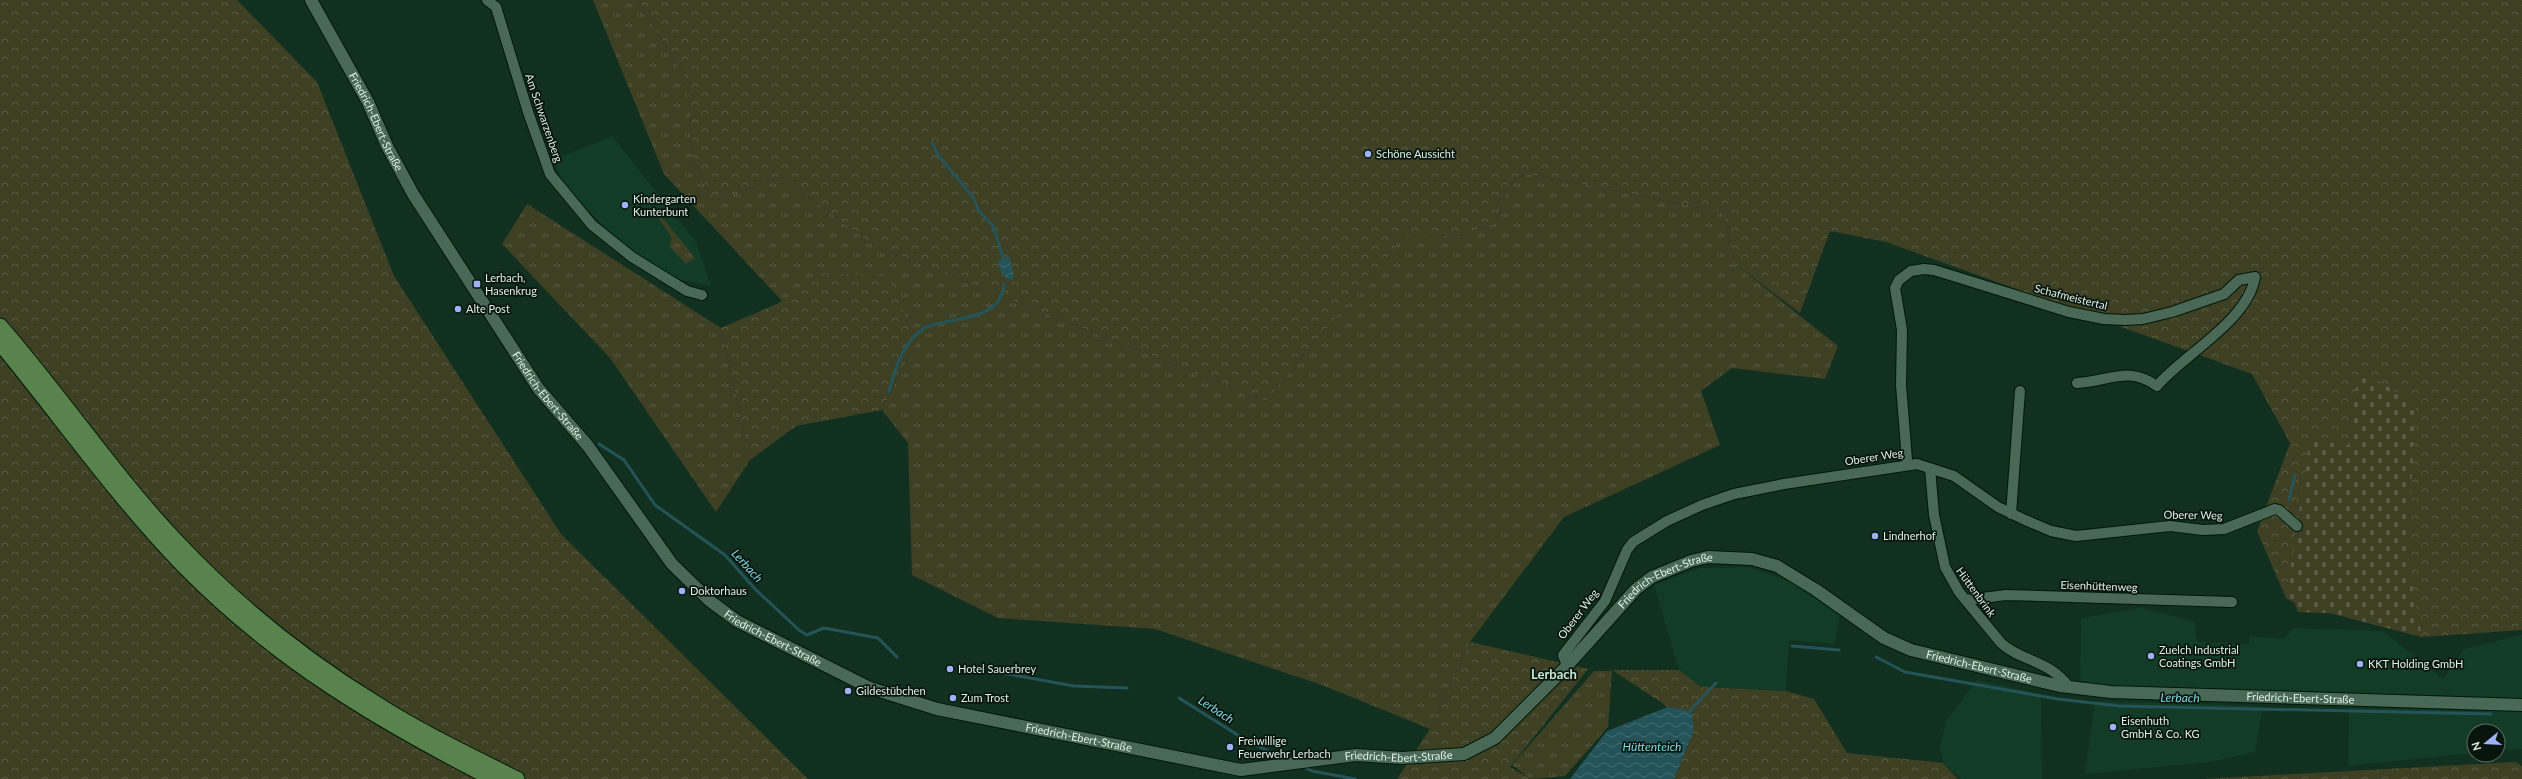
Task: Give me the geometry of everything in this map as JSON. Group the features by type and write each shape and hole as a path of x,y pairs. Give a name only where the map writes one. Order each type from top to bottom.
{"main road":[{"path":"0,326 160,524 208,574 248,610 321,668 376,704 517,779"},
{"path":"0,343 85,451 151,531 201,583 241,619 291,659 343,696 426,745 493,779"}],"street":[{"name":"Friedrich-Ebert-Straße","path":"310,0 368,102 387,146 412,194 538,388 588,446 663,553 710,601 737,621 870,688 937,709 1240,774 1356,755 1402,758 1464,754 1494,738 1567,666 1621,605 1652,577 1691,561 1708,557 1731,557 1752,559 1777,566 1797,577 1884,638 1910,650 2070,688 2111,692 2522,706"},
{"name":"Am Schwarzenberg","path":"487,0 496,7 528,112 550,174 592,225 632,257 687,291 702,295"},
{"name":"Schafmeistertal","path":"1907,460 1901,385 1902,330 1895,291 1899,280 1911,271 1924,268 1934,270 2069,312 2104,319 2125,320 2143,319 2180,310 2224,294 2239,280 2256,277 2247,300 2229,319 2156,386 2146,379 2120,374 2092,382 2077,383"},
{"path":"2011,514 2020,391"},
{"name":"Oberer Weg","path":"1567,666 1563,655 1605,600 1629,546 1641,536 1667,521 1724,497 1784,484 1907,464 1930,468 1954,476 1994,505 2011,514 2046,529 2076,536 2170,526 2203,530 2224,529 2275,509 2279,510 2297,526"},
{"name":"Hüttenbrink","path":"1930,468 1934,516 1941,554 1950,579 2004,646 2054,671 2070,688"},
{"name":"Eisenhüttenweg","path":"1966,600 2006,595 2232,602"}],"shaded area":[{"name":"Kindergarten Kunterbunt","path":"612,136 696,242 711,286 678,279 640,257 605,228 563,182 553,160"},
{"path":"1749,567 1791,582 1840,616 1834,644 1789,640 1786,691 1701,687 1679,670 1654,585 1699,568"},
{"path":"2142,608 2194,621 2197,642 2249,644 2250,636 2284,639 2294,628 2383,631 2443,679 2464,649 2522,635 2522,701 2445,696 2080,685 2081,618"},
{"path":"1977,680 2041,694 2042,779 1961,779 1943,763 1940,746 1946,721"},
{"path":"2095,701 2263,706 2255,752 2210,762 2085,774"},
{"path":"2349,708 2522,711 2522,749 2506,750 2506,723 2466,723 2466,754 2348,766"}],"green space":[{"path":"0,0 237,0 317,82 394,276 561,534 808,779 528,779 378,700 276,627 179,537 0,319"},
{"path":"593,0 637,0 688,82 693,161 714,201 782,177 873,245 1266,401 1403,235 1453,238 1496,223 1508,186 1525,173 1723,212 1735,264 1838,346 1825,379 1732,368 1701,391 1720,445 1564,517 1470,642 1430,729 1322,685 1155,629 998,618 912,575 908,443 882,410 916,343 782,301 664,174"},
{"path":"637,0 2522,0 2522,630 2422,637 2330,613 2298,612 2295,603 2286,598 2257,531 2290,443 2252,374 1886,242 1830,231 1800,313 1735,264 1723,212 1525,173 1508,186 1496,223 1453,238 1403,236 1266,401 873,245 782,177 714,201 693,161 688,82"},
{"path":"527,204 721,328 750,460 716,512 610,358 502,244"},
{"path":"657,211 695,258 686,264 669,246 672,238 655,213"},
{"path":"820,273 890,276 916,343 882,410 796,426 750,460 721,328 779,303"},
{"path":"0,352 147,535 481,779 0,779"},
{"path":"2366,374 2416,403 2407,558 2422,637 2330,613 2298,612 2295,603 2286,598 2310,440 2349,445 2354,391"},
{"path":"1470,642 1588,669 1510,767 1531,779 1397,779 1430,729"},
{"path":"1612,670 1679,670 1701,687 1786,691 1814,699 1847,753 1943,763 1958,779 1674,779 1694,730 1691,711 1668,707"},
{"path":"1594,671 1612,671 1608,727 1565,776 1531,779 1512,765"},
{"path":"2515,762 2522,766 2522,779 2203,779 2506,763"}],"water":[{"path":"1009,256 1014,276 1012,280 1008,279 1001,271 998,261"},
{"name":"Hüttenteich","path":"1668,707 1691,711 1694,730 1674,779 1570,779 1607,731"}],"waterway":[{"path":"932,143 938,155 973,197 979,211 993,226 1004,260"},
{"path":"889,392 903,351 913,337 929,326 982,313 993,307 1001,297 1004,284"},
{"name":"Lerbach","path":"599,444 624,460 655,505 725,555 755,589 799,630 807,635 824,628 878,638 897,657"},
{"path":"2289,499 2295,475"},
{"name":"Lerbach","path":"1792,646 1839,650"},
{"name":"Lerbach","path":"1876,657 1905,672 2058,699 2119,706 2491,714"},
{"name":"Lerbach","path":"991,671 1074,686 1127,688"},
{"name":"Lerbach","path":"1688,713 1716,683"},
{"name":"Lerbach","path":"1179,698 1244,739 1286,760"},
{"name":"Lerbach","path":"1301,766 1312,771 1355,779"}],"place":[{"name":"Schöne Aussicht","path":"1368,154"},
{"name":"Kindergarten Kunterbunt","path":"625,205"},
{"name":"Lerbach, Hasenkrug","path":"477,284"},
{"name":"Alte Post","path":"458,309"},
{"name":"Lindnerhof","path":"1875,536"},
{"name":"Doktorhaus","path":"682,591"},
{"name":"Zuelch Industrial Coatings GmbH","path":"2151,656"},
{"name":"KKT Holding GmbH","path":"2360,664"},
{"name":"Hotel Sauerbrey","path":"950,669"},
{"name":"Gildestübchen","path":"848,691"},
{"name":"Zum Trost","path":"953,698"},
{"name":"Eisenhuth GmbH & Co. KG","path":"2113,727"},
{"name":"Freiwillige Feuerwehr Lerbach","path":"1230,747"}],"district":[{"name":"Lerbach","path":"1554,674"}]}
